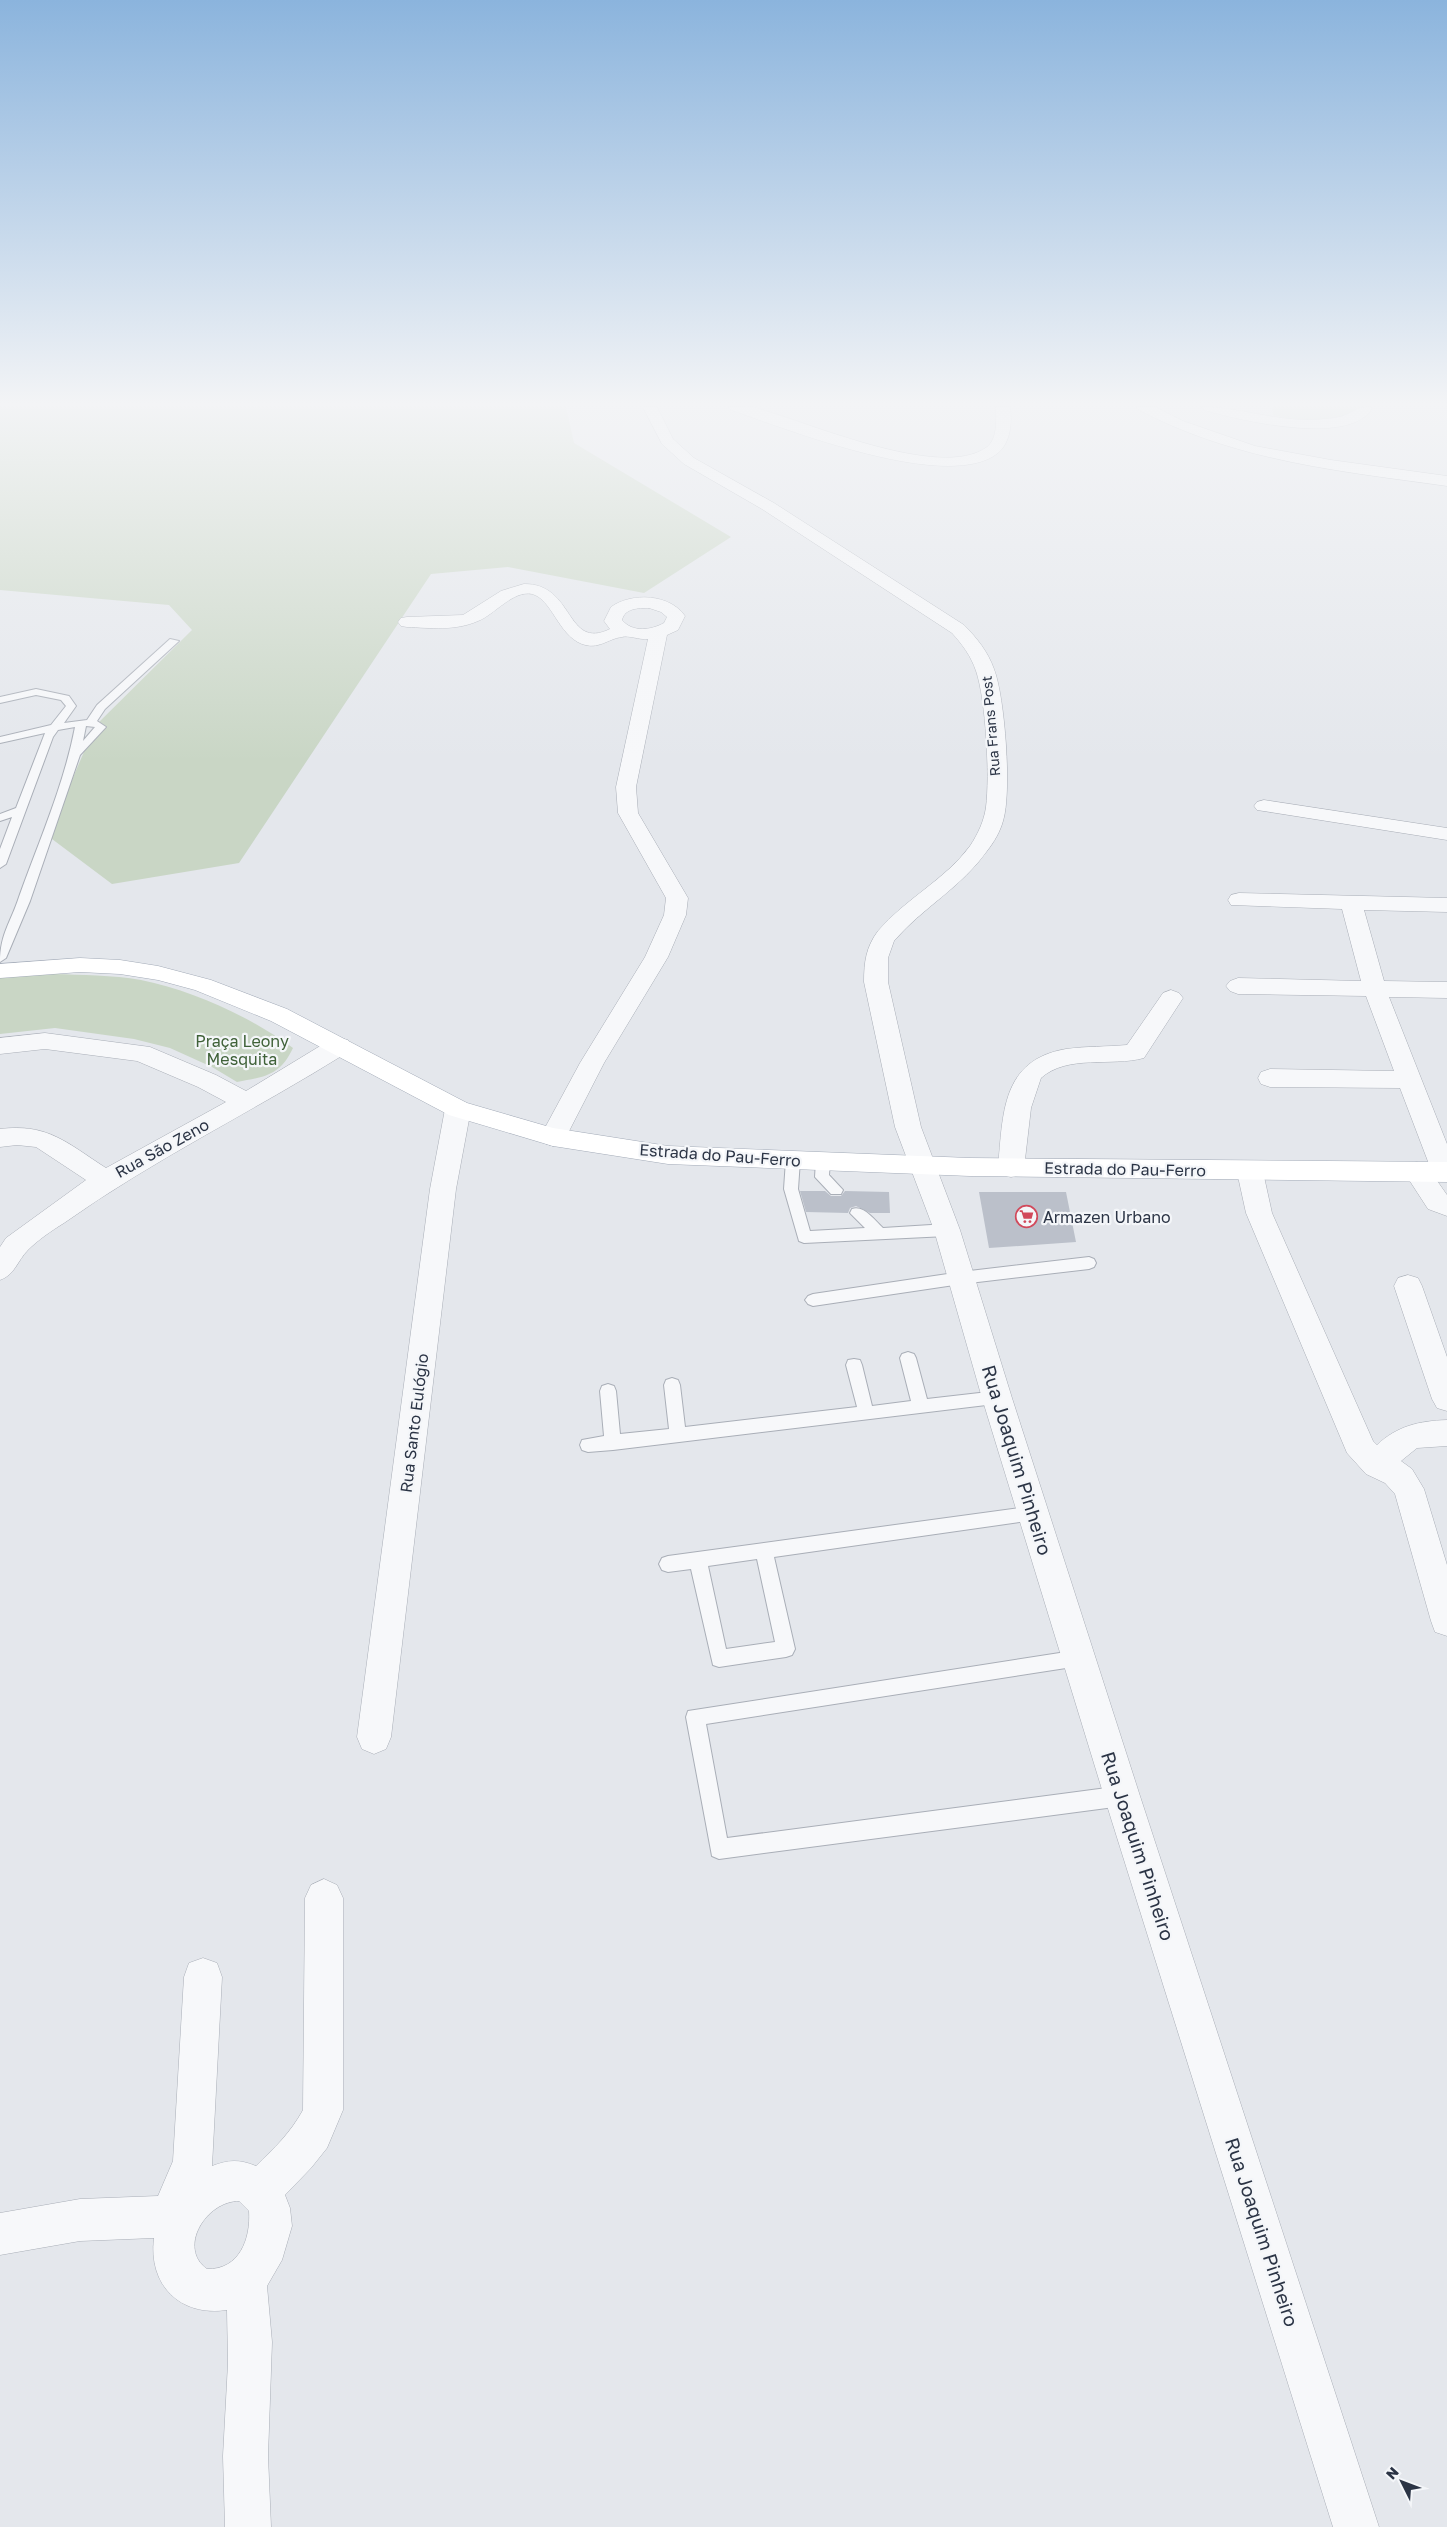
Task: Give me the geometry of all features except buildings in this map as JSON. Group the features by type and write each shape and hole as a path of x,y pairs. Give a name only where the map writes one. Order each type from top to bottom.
{"main road":[{"name":"Estrada do Pau-Ferro","path":"0,971 80,965 120,966 203,984 253,1003 340,1046 458,1109 553,1137 668,1155 1010,1168 1250,1172 1446,1172"}],"street":[{"name":"Rua Frans Post","path":"797,525 958,629 972,642 983,663 990,688 996,787 994,819 988,835 968,861 892,930 881,944 876,960 876,982 883,1016 908,1127 922,1165"},
{"path":"408,622 453,622 469,618 504,596 520,590 534,589 546,593 574,634 583,638 608,638 621,630"},
{"path":"650,603 667,608 676,616 672,626 658,633 638,634 621,630 613,621 617,612 631,605 650,603"},
{"path":"553,1137 592,1064 664,944 677,908 677,898 628,813 626,787 658,633"},
{"path":"1264,806 1447,834"},
{"path":"1239,900 1447,905"},
{"path":"1351,902 1374,988 1408,1080 1446,1172"},
{"path":"1238,986 1447,990"},
{"path":"1010,1168 1014,1134 1025,1087 1035,1070 1052,1061 1069,1057 1135,1052 1171,998"},
{"path":"0,1046 45,1041 141,1053 190,1073 244,1101"},
{"name":"Rua São Zeno","path":"0,1269 16,1245 28,1234 106,1180 244,1101 280,1083 340,1046"},
{"path":"1270,1078 1408,1080"},
{"name":"Rua Santo Eulógio","path":"374,1737 443,1190 458,1109"},
{"path":"0,1138 17,1136 42,1139 106,1180"},
{"name":"Rua Joaquim Pinheiro","path":"922,1165 947,1230 997,1398 1122,1796 1356,2527"},
{"path":"1250,1172 1259,1213 1364,1453 1377,1465 1397,1474 1410,1489 1447,1621"},
{"path":"1417,1172 1437,1202 1447,1206"},
{"path":"1408,1286 1447,1399"},
{"path":"1377,1465 1401,1440 1409,1436 1447,1433"},
{"path":"260,2191 310,2140 318,2127 323,2110 324,1898"},
{"path":"0,2234 80,2220 175,2219 208,2188 226,2181 245,2182 260,2191 270,2211 271,2235 262,2260 245,2280 221,2292 197,2290 180,2274 173,2250 175,2219 193,2162 203,1977"},
{"path":"245,2280 250,2307 251,2337 246,2446 248,2527"}],"lane":[{"path":"0,958 24,901 86,722 174,641"},
{"path":"0,700 36,692 65,698 70,706 48,738 0,864"},
{"path":"0,740 54,727 86,722 101,727 75,754"},
{"path":"0,749 48,738"},
{"path":"0,818 20,810"},
{"path":"793,1160 790,1190 802,1235 807,1238 947,1230"},
{"path":"823,1161 822,1177 836,1190"},
{"path":"857,1213 878,1233"},
{"path":"813,1300 961,1278 1089,1263"},
{"path":"908,1358 921,1406"},
{"path":"854,1365 866,1413"},
{"path":"672,1385 678,1435"},
{"path":"608,1390 613,1442"},
{"path":"588,1446 997,1398"},
{"path":"668,1564 1034,1513"},
{"path":"698,1561 720,1660 786,1649 764,1551"},
{"path":"1080,1658 695,1716 719,1849 1122,1796"}],"green space":[{"path":"0,525 711,525 731,537 644,593 508,567 431,574 239,863 112,884 48,836 95,726 192,630 169,605 0,590"},
{"name":"Praça Leony Mesquita","path":"53,974 130,978 181,991 240,1015 293,1048 277,1070 255,1079 237,1082 212,1067 170,1048 134,1039 55,1028 0,1034 0,978"}],"place":[{"name":"Armazen Urbano","path":"1027,1217"}]}
